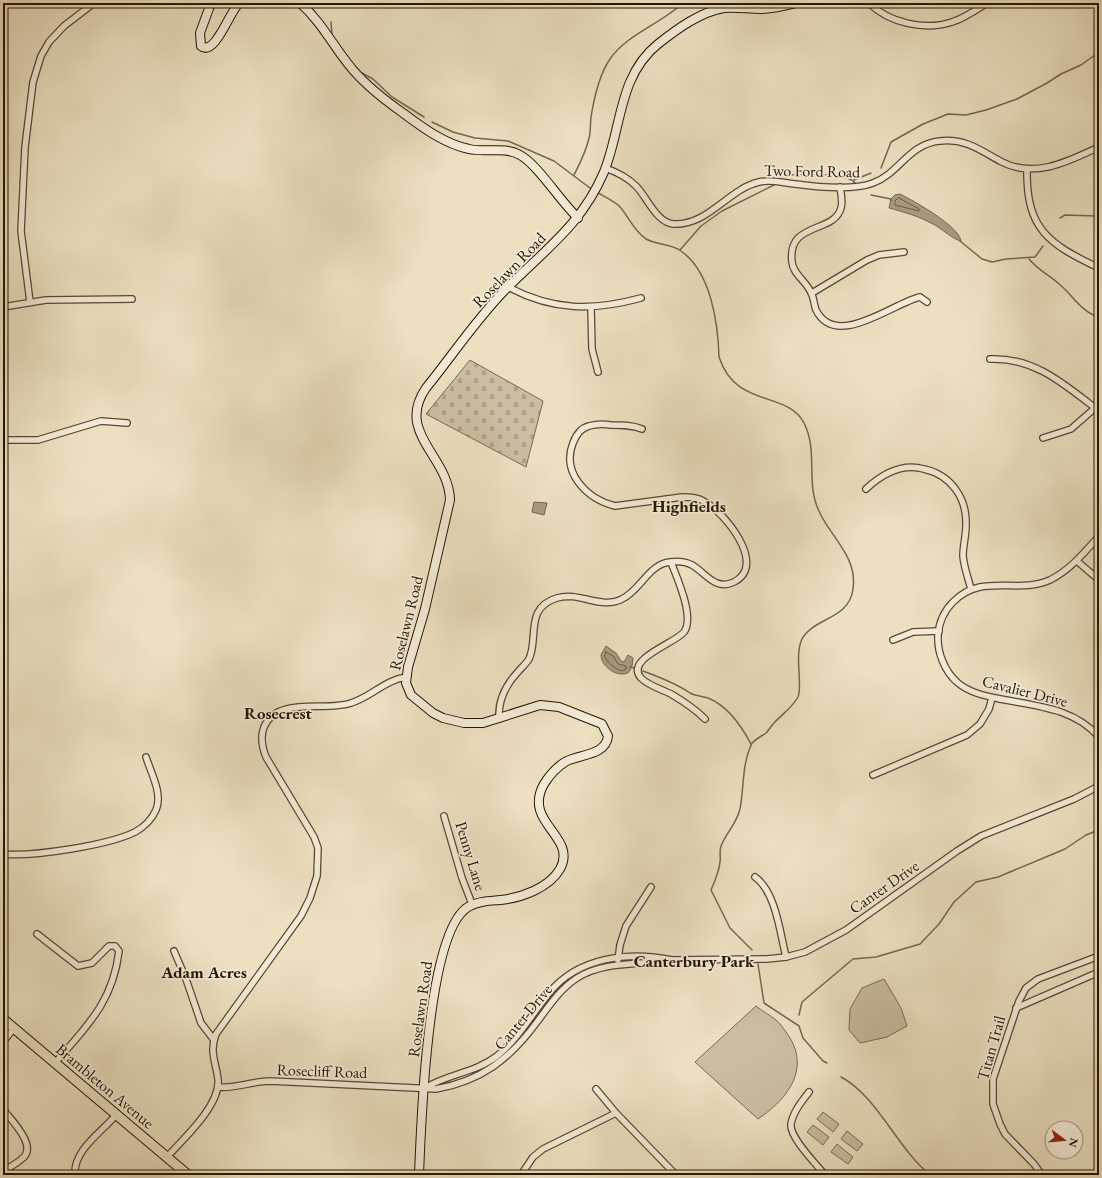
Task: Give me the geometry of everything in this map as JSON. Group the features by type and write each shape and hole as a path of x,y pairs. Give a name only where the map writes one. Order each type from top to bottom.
{"main road":[{"name":"Brambleton Avenue","path":"3,1019 188,1175"}],"street":[{"path":"30,302 21,231 25,147 33,82 41,56 49,42 64,26 94,3"},
{"path":"211,3 200,38 201,46 206,48 210,48 216,41 233,10 239,3"},
{"path":"300,3 318,22 353,70 386,100 425,128 450,143 470,150 508,151 521,156 530,163 578,218"},
{"name":"Roselawn Road","path":"419,1175 425,1088 435,984 453,924 462,911 472,904 527,894 546,883 559,871 563,861 562,849 539,810 540,793 551,775 559,767 571,759 599,750 608,740 607,731 602,724 559,707 540,705 498,719 474,724 443,718 415,700 408,689 406,677 450,500 444,472 420,433 415,414 417,403 426,388 495,301 553,245 578,218 598,185 605,168 622,101 630,79 644,57 658,44 694,20 716,10 731,8 774,8 796,3"},
{"path":"869,3 879,12 889,17 927,26 953,22 987,3"},
{"name":"Two Ford Road","path":"605,168 628,179 643,193 662,218 676,224 685,223 701,217 745,188 758,182 774,181 795,184 858,187 879,181 917,148 940,141 958,141 967,143 1006,164 1027,169 1038,169 1072,160 1099,147"},
{"path":"1027,169 1029,201 1032,213 1041,229 1062,249 1099,268"},
{"path":"840,187 841,208 836,218 828,223 804,232 797,239 793,248 792,262 797,274 812,293 816,309 823,319 830,324 841,326 853,324 886,313 909,300 920,298 927,302"},
{"path":"812,293 867,260 880,255 904,252"},
{"path":"508,287 538,300 569,307 591,308 616,305 641,298"},
{"path":"3,308 30,302 59,299 132,299"},
{"path":"591,308 592,349 598,372"},
{"path":"990,359 1010,359 1035,366 1054,377 1097,409 1071,429 1043,438"},
{"path":"3,440 38,440 101,421 127,423"},
{"path":"498,719 502,696 512,679 527,661 532,652 533,627 535,619 543,606 556,598 570,596 600,602 615,602 630,594 658,565 671,562 687,563 712,581 724,584 734,581 745,570 746,556 742,544 734,531 712,506 705,502 692,497 682,497 622,506 607,504 594,496 576,480 570,467 569,455 575,437 582,429 602,424 627,425 642,429"},
{"path":"866,489 891,471 913,467 938,473 953,485 961,496 964,507 966,526 964,557 971,589"},
{"name":"Cavalier Drive","path":"1099,536 1077,561 1059,575 1041,583 1023,586 991,585 971,589 957,597 950,605 942,619 939,631 940,653 950,674 966,688 992,698 1066,713 1087,724 1099,737"},
{"path":"1077,561 1099,580"},
{"path":"671,562 688,617 687,626 680,636 647,656 639,665 638,671 642,679 686,703 706,719"},
{"path":"893,640 913,632 939,631"},
{"path":"167,1157 213,1104 218,1087 212,1054 214,1040 301,916 310,898 318,871 319,857 314,836 263,750 262,736 265,725 272,716 284,709 346,705 365,698 393,680 406,677"},
{"path":"872,775 967,735 976,729 983,720 992,698"},
{"path":"3,854 17,855 79,848 127,835 141,828 153,816 158,804 158,792 146,757"},
{"name":"Canter Drive","path":"425,1088 441,1088 471,1079 494,1068 516,1049 560,992 568,985 589,972 618,964 672,960 762,960 786,957 805,952 832,939 957,851 981,836 1074,799 1099,786"},
{"name":"Penny Lane","path":"444,816 462,878 472,904"},
{"path":"756,877 771,896 786,957"},
{"path":"618,964 626,926 651,887"},
{"path":"37,934 78,966 92,963 109,946 115,946 119,951 113,983 103,1005 86,1028 55,1063"},
{"path":"174,951 186,979 201,1023 214,1040"},
{"name":"Titan Trail","path":"1042,1175 1034,1164 1005,1134 993,1104 993,1078 1022,994 1032,983 1099,956"},
{"name":"Canter Drive","path":"425,1088 434,1082 478,1068 495,1057 514,1039 558,983 582,967 604,959 619,957 654,957 672,960"},
{"name":"Titan Trail","path":"1016,1008 1099,972"},
{"path":"3,1042 14,1028"},
{"name":"Rosecliff Road","path":"218,1087 235,1088 254,1082 270,1081 425,1088"},
{"path":"596,1089 616,1113 676,1175"},
{"path":"809,1092 795,1113 791,1125 792,1131 795,1138 825,1175"},
{"path":"3,1109 26,1140 28,1149 24,1156 3,1171"},
{"path":"521,1175 533,1157 543,1149 616,1113"},
{"path":"75,1175 76,1164 79,1156 116,1115"}],"green space":[{"path":"470,360 543,401 526,467 426,414"},
{"path":"884,979 901,1008 907,1026 887,1037 860,1043 849,1030 850,1009 862,988"},
{"path":"756,1006 780,1024 794,1045 797,1057 797,1069 793,1081 787,1091 769,1111 758,1119 695,1062"},
{"path":"823,1112 839,1124 833,1132 817,1119"},
{"path":"813,1125 829,1137 823,1145 807,1132"},
{"path":"847,1131 863,1144 857,1151 841,1139"},
{"path":"837,1144 853,1157 848,1164 831,1152"}],"water":[{"path":"900,194 945,221 953,228 961,241 953,238 935,225 911,214 889,208 891,199 895,195"},
{"path":"534,502 547,503 544,515 532,512"},
{"path":"606,646 616,653 621,661 624,662 628,655 633,658 632,666 629,672 625,674 616,673 611,671 604,664 601,655"}],"waterway":[{"path":"323,3 328,7"},
{"path":"574,175 583,157 590,135 591,117 595,95 606,65 625,43 665,17 683,3"},
{"path":"331,22 332,35"},
{"path":"881,168 891,142 923,124 948,114 966,115 986,110 1017,99 1061,74 1081,65 1099,52"},
{"path":"360,72 373,79 392,97 424,117"},
{"path":"432,122 453,132 475,138 508,141 554,161 590,188"},
{"path":"854,180 871,173"},
{"path":"788,175 843,177 851,179 855,183"},
{"path":"680,250 701,226 722,211 774,185"},
{"path":"598,193 619,206 635,229 646,239 677,249 691,260 706,285 711,299 717,329 719,357 727,373 737,385 749,392 786,406 796,413 804,423 810,444 813,488 818,509 842,547 851,566 853,589 850,599 845,607 838,613 814,626 802,639 799,653 800,686 798,697 766,733 751,745 746,760 739,814 720,848 719,869 711,890 730,928 752,950"},
{"path":"871,195 891,199 891,201"},
{"path":"1060,218 1065,215 1099,217"},
{"path":"960,241 982,259 992,262 1006,259 1035,257 1043,246"},
{"path":"1029,259 1036,267 1063,287 1087,312 1099,317"},
{"path":"630,667 634,668"},
{"path":"643,671 673,683 692,694 715,701 728,711 743,730 751,744"},
{"path":"799,1015 802,1002 853,959 876,957 920,944 939,924 954,902 976,882 998,877 1065,849 1086,835 1099,830"},
{"path":"758,964 764,1003 799,1026 803,1038 823,1061 827,1063"},
{"path":"841,1077 854,1085 865,1096 918,1164 930,1175"}],"district":[{"name":"Highfields","path":"689,506"},
{"name":"Rosecrest","path":"278,713"},
{"name":"Canterbury Park","path":"694,961"},
{"name":"Adam Acres","path":"204,972"}]}
